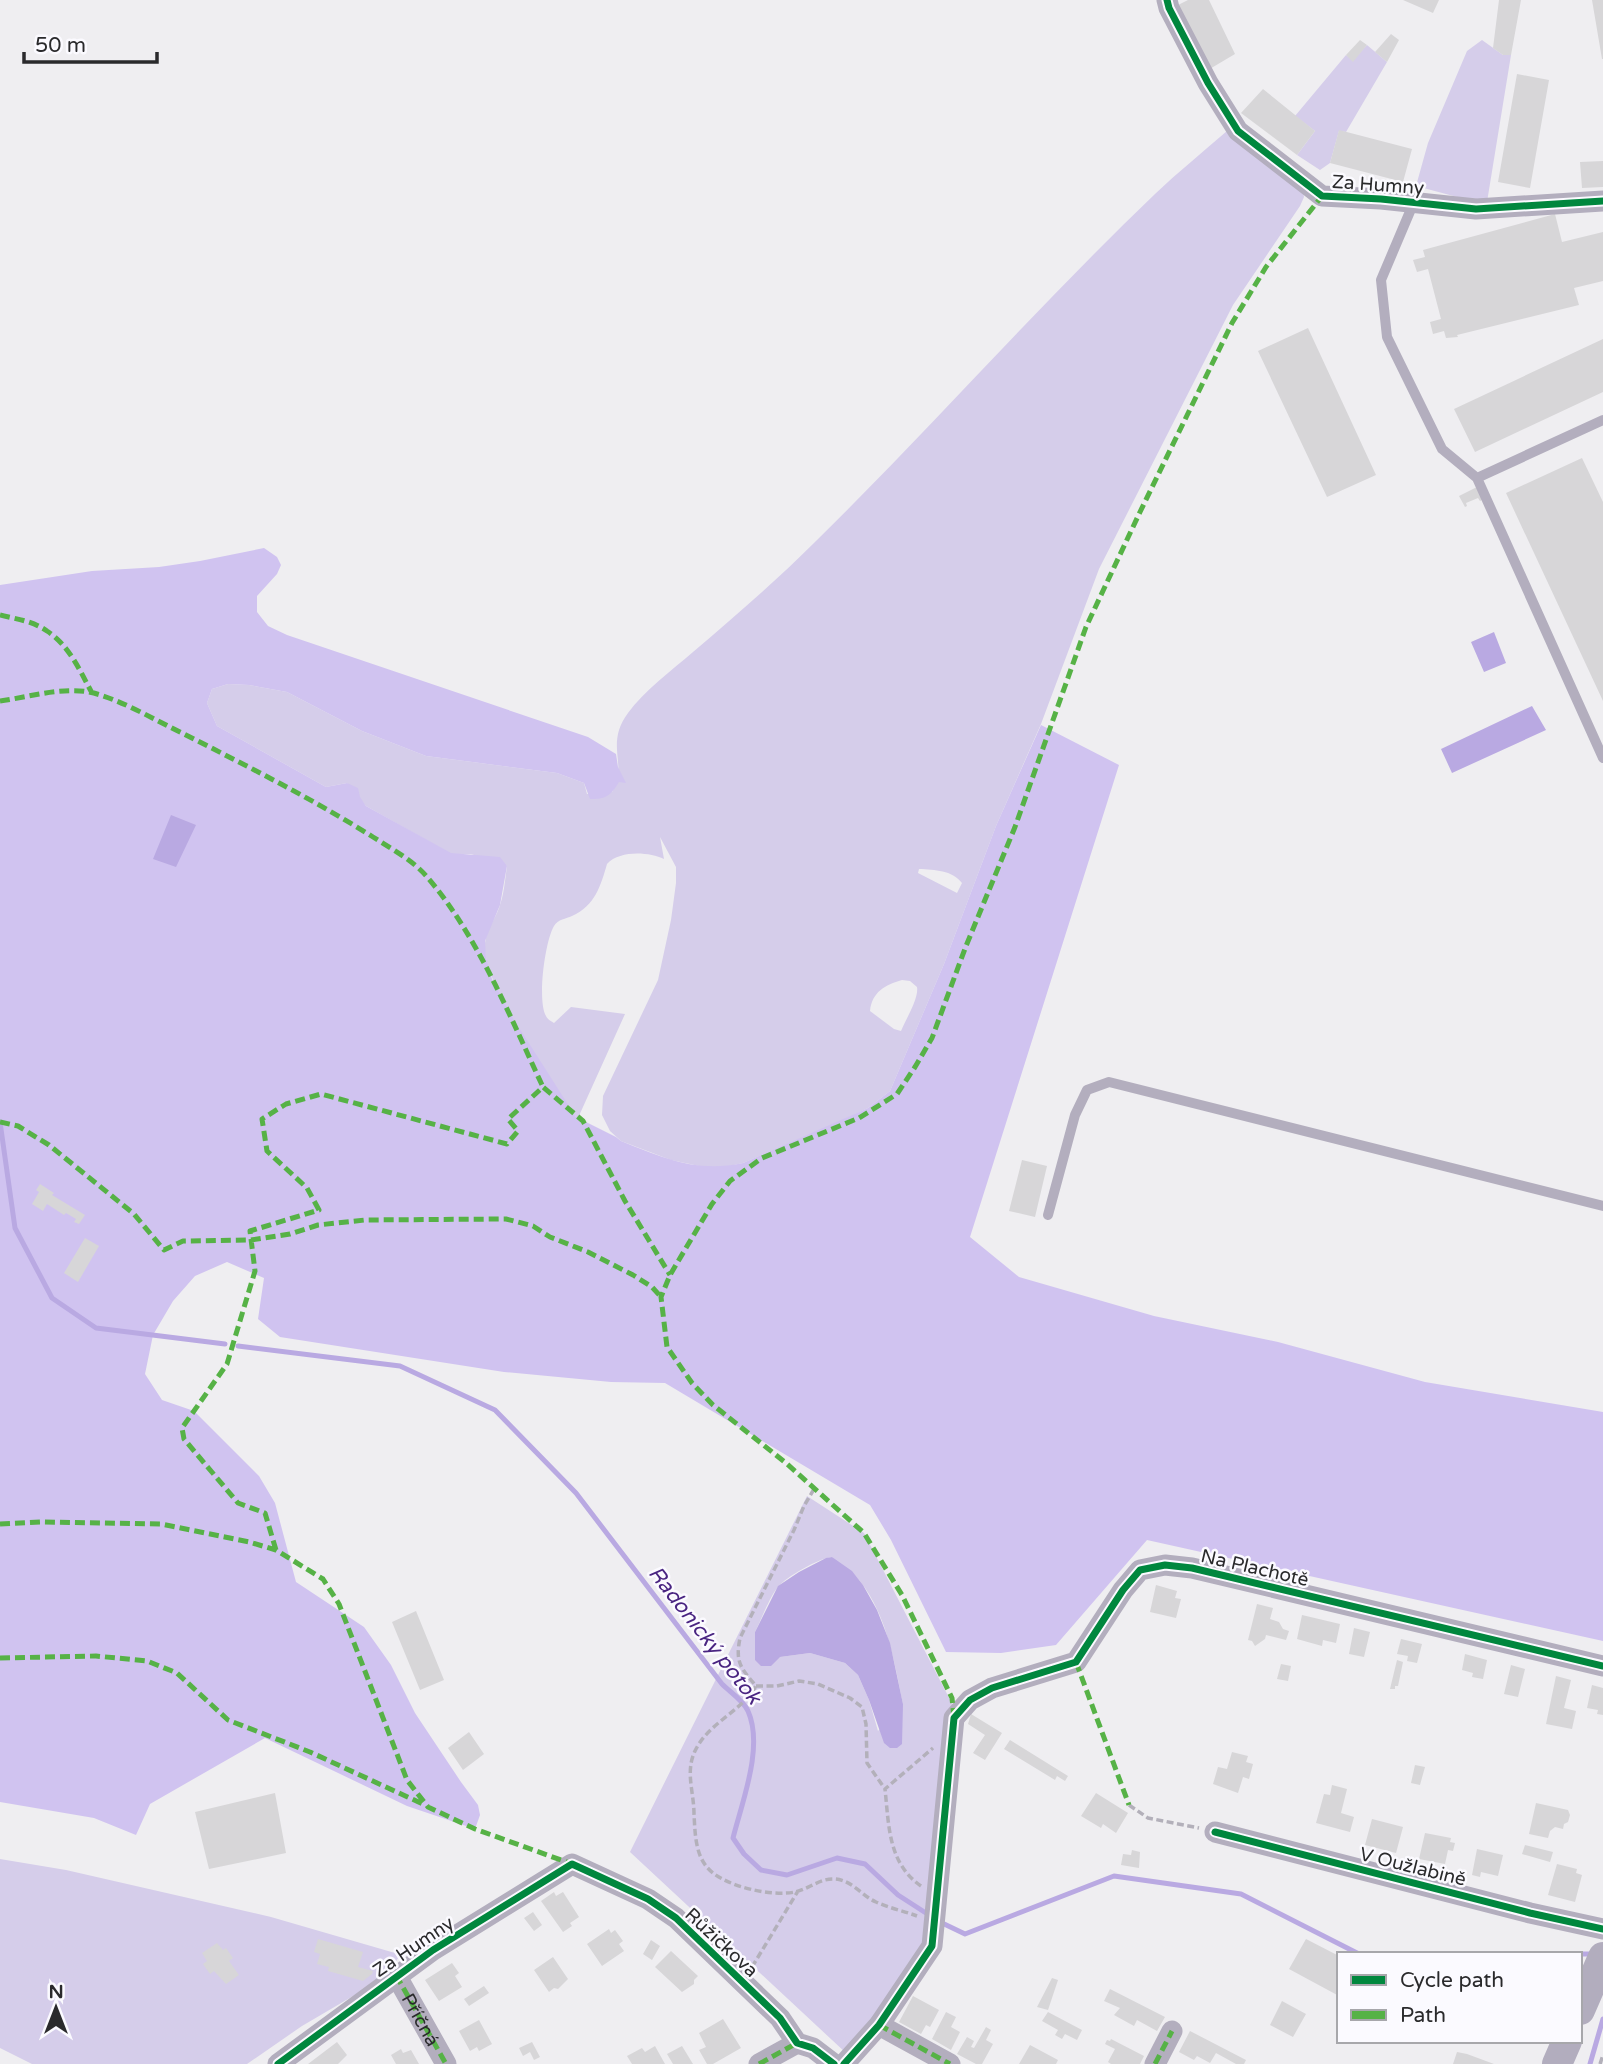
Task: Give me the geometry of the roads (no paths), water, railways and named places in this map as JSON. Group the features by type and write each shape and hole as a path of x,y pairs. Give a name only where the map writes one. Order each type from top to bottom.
{"street":[{"name":"Za Humny","path":"1167,0 1208,83 1238,131 1322,196 1476,209 1603,201"},
{"name":"Na Plachotě","path":"879,2025 932,1946 954,1718 970,1700 992,1688 1076,1662 1123,1590 1140,1570 1165,1565 1192,1568 1603,1666"},
{"name":"V Oužlabině","path":"1215,1832 1530,1913 1603,1929"},
{"name":"Za Humny","path":"278,2064 396,1975 572,1864"},
{"name":"Růžičkova","path":"572,1864 648,1899 676,1918 780,2018 797,2043 813,2048 834,2064"},
{"path":"1582,2005 1600,1963"},
{"name":"Příčná","path":"396,1975 446,2064"},
{"path":"844,2064 879,2025 950,2064"},
{"path":"1154,2064 1172,2031"},
{"path":"759,2064 797,2043"},
{"path":"1557,2064 1566,2043"}],"lane":[{"path":"1414,202 1381,280 1387,337 1442,449 1477,478 1603,758"},
{"path":"1477,478 1603,420"},
{"path":"1048,1215 1075,1115 1087,1090 1110,1082 1603,1206"}],"waterway":[{"name":"Radonický potok","path":"0,1122 15,1228 52,1298 96,1328 225,1344"},
{"name":"Radonický potok","path":"238,1346 400,1366 495,1410 576,1493 722,1684 746,1707 752,1725 753,1758 733,1838 744,1854 761,1870 787,1875 837,1858 865,1864 898,1895 929,1915"},
{"name":"Radonický potok","path":"940,1922 965,1934 1114,1876 1241,1894 1355,1952"},
{"name":"Radonický potok","path":"1582,1954 1593,1954"},
{"name":"Radonický potok","path":"1590,2064 1603,2019"}]}
